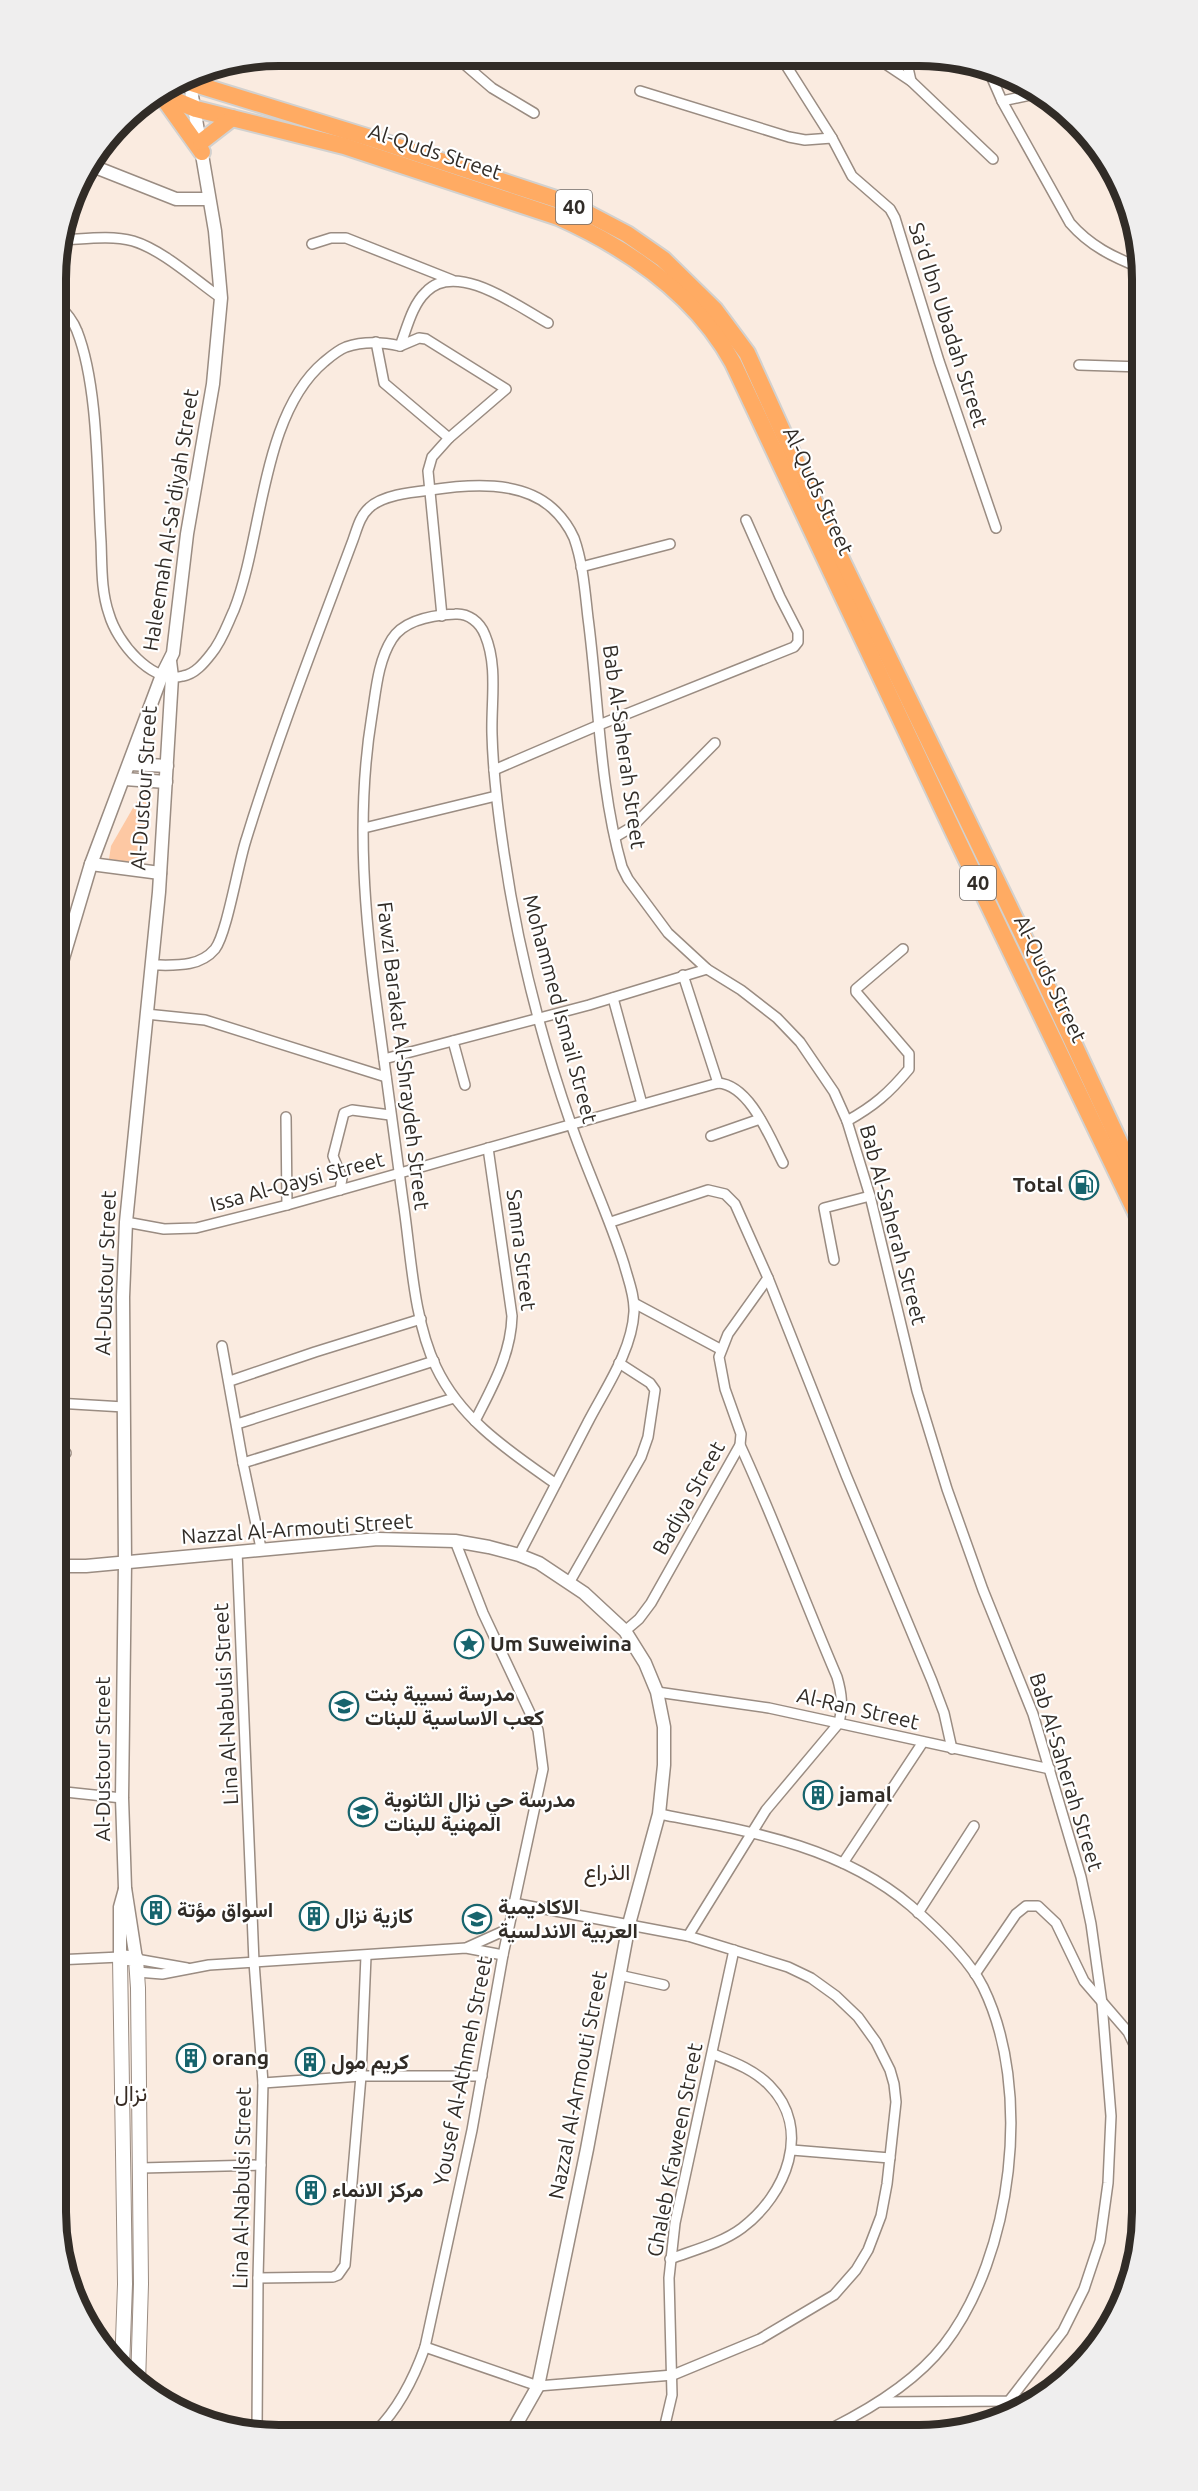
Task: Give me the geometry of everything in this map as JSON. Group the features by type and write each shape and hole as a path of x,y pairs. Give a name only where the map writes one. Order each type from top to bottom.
{"highway":[{"name":"Al-Quds Street","path":"193,84 380,141 568,204 627,234 663,259 715,310 747,353 829,534 1033,957 1132,1170"},
{"name":"Al-Quds Street","path":"169,97 196,109 344,146 558,217 592,232 657,275 716,336 734,363 955,835 1132,1204"},
{"path":"165,100 201,147 232,118"}],"main road":[{"path":"120,1963 137,1966"},
{"name":"Al-Dustour Street","path":"120,1963 125,2284 122,2356"},
{"name":"Al-Dustour Street","path":"137,1966 141,2168 138,2371"}],"street":[{"path":"466,66 492,88 534,113"},
{"name":"Saʻd Ibn Ubadah Street","path":"786,66 832,138 852,176 890,209 895,218 961,428 996,528"},
{"path":"888,66 911,81 993,159"},
{"path":"908,66 911,81"},
{"path":"992,79 1002,101 1070,223 1098,249 1132,264"},
{"name":"Haleemah Al-Sa'diyah Street","path":"170,661 187,534 213,384 221,298 219,263 196,109 188,87"},
{"path":"640,91 789,137 805,140 832,138"},
{"path":"1002,101 1026,96"},
{"path":"98,168 176,199 208,199"},
{"path":"312,244 331,238 346,238 455,281 478,285 548,323"},
{"path":"70,240 121,239 135,242 167,259 221,298"},
{"path":"400,346 424,292 436,284 455,281"},
{"path":"66,312 77,330 86,364 95,439 102,577 109,615 122,639 136,656 167,676 182,677 197,669 219,644 247,573 273,455 285,423 304,384 321,365 345,347 376,342 400,346 419,338 426,339 506,389 449,438 431,459 428,471 429,490 442,616"},
{"path":"376,342 384,383 449,438"},
{"path":"1079,365 1132,367"},
{"name":"Bab Al-Saherah Street","path":"152,965 197,962 217,947 256,808 362,517 375,503 429,490 489,486 512,489 536,497 552,507 564,521 573,537 581,567 599,725 615,837 628,879 668,933 707,969 759,1002 800,1042 834,1092 847,1121 870,1196 917,1391 983,1590 1033,1714 1086,1901 1102,2003 1111,2116 1108,2183 1100,2241 1084,2289 1063,2331 1009,2401"},
{"path":"494,770 599,725 785,651 798,642 798,632 746,520"},
{"path":"581,567 670,544"},
{"name":"Mohammed Ismail Street","path":"442,616 459,613 470,617 480,626 487,638 493,680 496,796 508,884 540,1018 571,1124 611,1222 634,1303 633,1323 619,1363 519,1555"},
{"name":"Fawzi Barakat Al-Shraydeh Street","path":"442,616 405,626 392,640 383,657 365,757 363,874 367,927 390,1115 421,1319 434,1361 454,1398 475,1421 494,1439 556,1484"},
{"name":"Al-Dustour Street","path":"137,1966 125,1888 122,1798 126,1222 160,873 167,766 167,676 170,661"},
{"name":"Haleemah Al-Sa'diyah Street","path":"66,948 91,864 167,676"},
{"path":"615,837 632,827 715,743"},
{"path":"130,764 167,766"},
{"path":"125,779 166,782"},
{"path":"364,828 496,796"},
{"path":"91,864 160,873"},
{"path":"847,1121 874,1106 890,1092 909,1069 909,1054 856,992 856,988 903,949"},
{"path":"384,1059 613,998 707,969"},
{"path":"683,975 718,1083 728,1084 743,1094 760,1119 783,1163"},
{"path":"613,998 642,1104"},
{"path":"146,1014 205,1020 386,1077"},
{"path":"453,1041 465,1085"},
{"name":"Issa Al-Qaysi Street","path":"126,1222 164,1229 196,1228 288,1205 718,1083"},
{"path":"340,1190 342,1178 333,1156 344,1113 352,1110 390,1115"},
{"path":"286,1117 288,1205"},
{"path":"711,1136 760,1119"},
{"name":"Samra Street","path":"475,1421 501,1369 508,1349 512,1325 488,1148"},
{"path":"611,1222 708,1190 725,1194 735,1204 768,1278 846,1475 932,1681 944,1713 952,1749"},
{"path":"834,1260 824,1208 870,1196"},
{"path":"634,1303 720,1349 768,1278"},
{"path":"230,1381 421,1319"},
{"path":"222,1346 261,1548"},
{"name":"Badiya Street","path":"625,1631 639,1619 651,1603 740,1444 741,1434 720,1372 720,1349"},
{"path":"237,1424 434,1361"},
{"path":"569,1582 641,1457 648,1437 655,1390 650,1383 619,1363"},
{"path":"243,1464 454,1398"},
{"path":"66,1404 124,1407"},
{"path":"688,1936 751,1832 775,1799 839,1723 842,1702 837,1677 740,1444"},
{"name":"Nazzal Al-Armouti Street","path":"66,1566 125,1563 261,1548 378,1539 455,1541 519,1555 538,1563 569,1582 605,1611 625,1631 645,1663 657,1692 664,1727 664,1766 659,1814 629,1924 587,2149 538,2386 516,2425"},
{"name":"Yousef Al-Athmeh Street","path":"382,2425 390,2417 416,2373 425,2347 472,2130 513,1904 541,1785 542,1751 538,1730 483,1613 455,1541"},
{"name":"Lina Al-Nabulsi Street","path":"237,1551 254,1962 263,2084 257,2424"},
{"name":"Al-Ran Street","path":"657,1692 769,1708 1050,1769"},
{"path":"843,1863 923,1742"},
{"path":"66,1792 122,1798"},
{"path":"659,1814 751,1832 815,1850 888,1889 918,1913 975,1974 986,1994 1004,2049 1011,2095 1009,2175 997,2231 982,2276 963,2315 944,2345 922,2368 879,2402 837,2425"},
{"path":"918,1913 974,1826"},
{"name":"Al-Dustour Street","path":"120,1963 120,1907 125,1888"},
{"path":"425,2347 538,2386 673,2375 760,2339 834,2295 856,2270 868,2250 881,2216 896,2102 894,2084 880,2050 858,2017 836,1996 811,1978 788,1967 688,1936 513,1904"},
{"path":"975,1974 1016,1914 1026,1906 1035,1905 1049,1914 1056,1923 1084,1981 1128,2032 1132,2040"},
{"path":"466,1948 508,1929"},
{"path":"137,1966 162,1974 187,1968 254,1962 466,1948 503,1955"},
{"name":"Ghaleb Kfaween Street","path":"665,2425 672,2395 673,2375 669,2305 670,2259 675,2223 734,1950"},
{"path":"258,2278 333,2277 338,2276 345,2265 362,2076 366,1956"},
{"path":"66,1960 120,1963"},
{"path":"619,1975 664,1985"},
{"path":"670,2259 718,2241 747,2224 776,2192 788,2166 792,2150 790,2127 784,2104 778,2094 751,2070 713,2054"},
{"path":"263,2084 362,2076 482,2076"},
{"path":"792,2150 890,2158"},
{"path":"141,2168 261,2165"},
{"path":"879,2402 1019,2399"}],"shaded area":[{"path":"141,794 146,796 148,801 142,864 109,859 111,846"}],"place":[{"name":"Total","path":"1084,1185"},
{"name":"Um Suweiwina","path":"469,1644"},
{"name":"مدرسة نسيبة بنت كعب الاساسية للبنات","path":"344,1706"},
{"name":"jamal","path":"818,1795"},
{"name":"مدرسة حي نزال الثانوية المهنية للبنات","path":"363,1812"},
{"name":"اسواق مؤتة","path":"156,1910"},
{"name":"كازية نزال","path":"314,1916"},
{"name":"الاكاديمية العربية الاندلسية","path":"477,1919"},
{"name":"orang","path":"191,2058"},
{"name":"كريم مول","path":"310,2062"},
{"name":"مركز الانماء","path":"311,2190"}],"district":[{"name":"الذراع","path":"607,1872"},
{"name":"نزال","path":"131,2093"}]}
